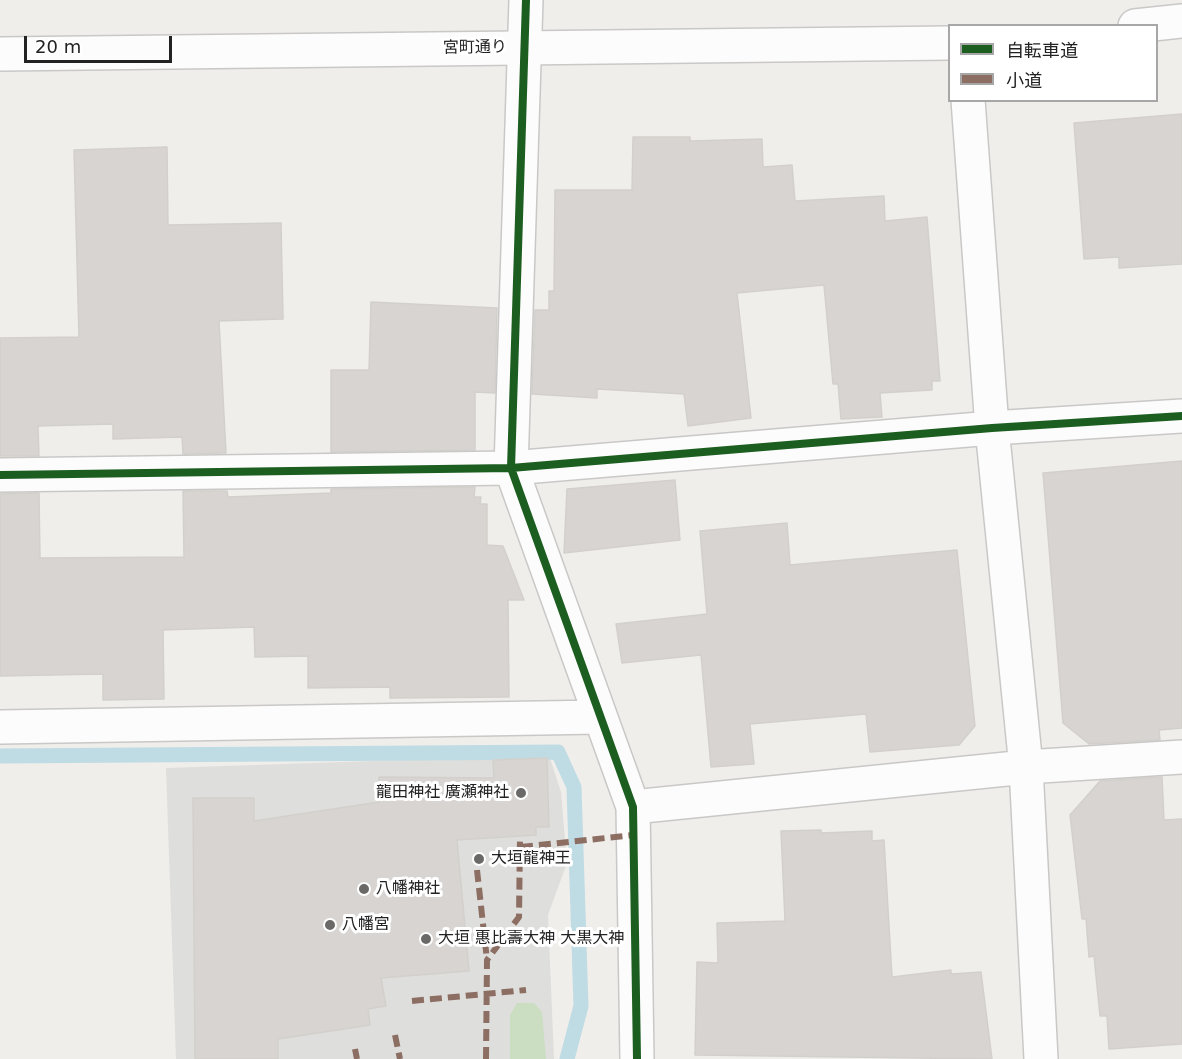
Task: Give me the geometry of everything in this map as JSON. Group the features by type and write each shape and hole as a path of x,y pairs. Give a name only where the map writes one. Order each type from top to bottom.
{"street":[{"path":"526,0 511,468 633,807 637,1059"},
{"path":"1154,24 1182,21"},
{"name":"宮町通り","path":"0,54 948,43"},
{"path":"968,102 992,428 1026,767 1041,1059"},
{"path":"0,475 511,468 992,428 1182,416"},
{"path":"0,727 600,717"},
{"path":"633,807 1026,767 1182,757"}],"shaded area":[{"name":"八幡神社","path":"549,755 561,792 567,863 548,915 554,1059 176,1059 166,768"}],"green space":[{"path":"517,1003 534,1003 542,1012 546,1059 510,1059 510,1015"}],"building":[{"path":"1182,114 1182,264 1119,268 1119,257 1084,259 1074,123"},
{"path":"633,137 690,137 690,141 762,139 763,167 792,165 795,201 884,196 885,221 927,217 940,381 932,381 932,390 880,393 882,417 841,419 838,384 833,384 824,285 737,293 751,418 688,426 684,394 597,389 597,398 532,394 535,310 549,310 549,291 554,291 555,190 632,190"},
{"path":"167,147 168,225 281,223 283,319 219,321 226,453 183,454 182,437 113,439 113,424 38,426 39,456 0,456 0,338 79,337 74,150"},
{"path":"371,302 497,308 495,393 475,392 475,450 331,452 331,370 369,370"},
{"path":"1182,461 1182,728 1159,730 1160,740 1089,744 1063,723 1043,473"},
{"path":"675,480 680,540 564,553 567,489"},
{"path":"475,487 474,497 481,497 480,504 487,504 487,545 503,546 524,600 508,600 509,697 390,698 390,687 308,688 308,656 255,657 254,627 163,630 164,699 103,700 103,674 0,676 0,494 39,493 40,558 184,557 183,491 227,491 228,497 331,493 331,489"},
{"path":"787,523 790,565 957,550 975,726 959,745 870,752 866,714 750,724 754,764 711,767 701,655 622,663 616,624 707,614 700,531"},
{"path":"547,758 549,827 536,827 536,835 457,840 469,971 381,978 386,1006 368,1009 370,1025 278,1039 278,1059 195,1059 193,798 254,798 254,821 379,802 379,777 494,778 493,760"},
{"path":"1162,777 1164,820 1182,819 1182,1044 1109,1049 1107,1016 1100,1016 1094,956 1089,957 1086,919 1082,919 1070,815 1100,781"},
{"path":"821,830 821,833 872,831 872,841 884,840 892,977 951,970 951,974 981,972 992,1059 695,1055 697,962 718,963 717,923 785,921 781,831"}],"waterway":[{"path":"0,756 558,752 574,787 581,1006 567,1059"}],"marked path":[{"path":"521,847 634,835"},
{"path":"486,1059 487,960 519,917 520,838"},
{"path":"477,870 487,960"},
{"path":"412,1001 526,990"},
{"path":"395,1035 400,1059"},
{"path":"355,1049 357,1059"}],"cycle path":[{"path":"526,0 511,468 633,807 637,1059"},
{"path":"0,475 511,468 992,428 1182,416"}],"place":[{"name":"龍田神社 廣瀬神社","path":"521,793"},
{"name":"大垣龍神王","path":"479,859"},
{"name":"八幡神社","path":"364,889"},
{"name":"八幡宮","path":"330,925"},
{"name":"大垣 惠比壽大神 大黒大神","path":"426,939"}]}
